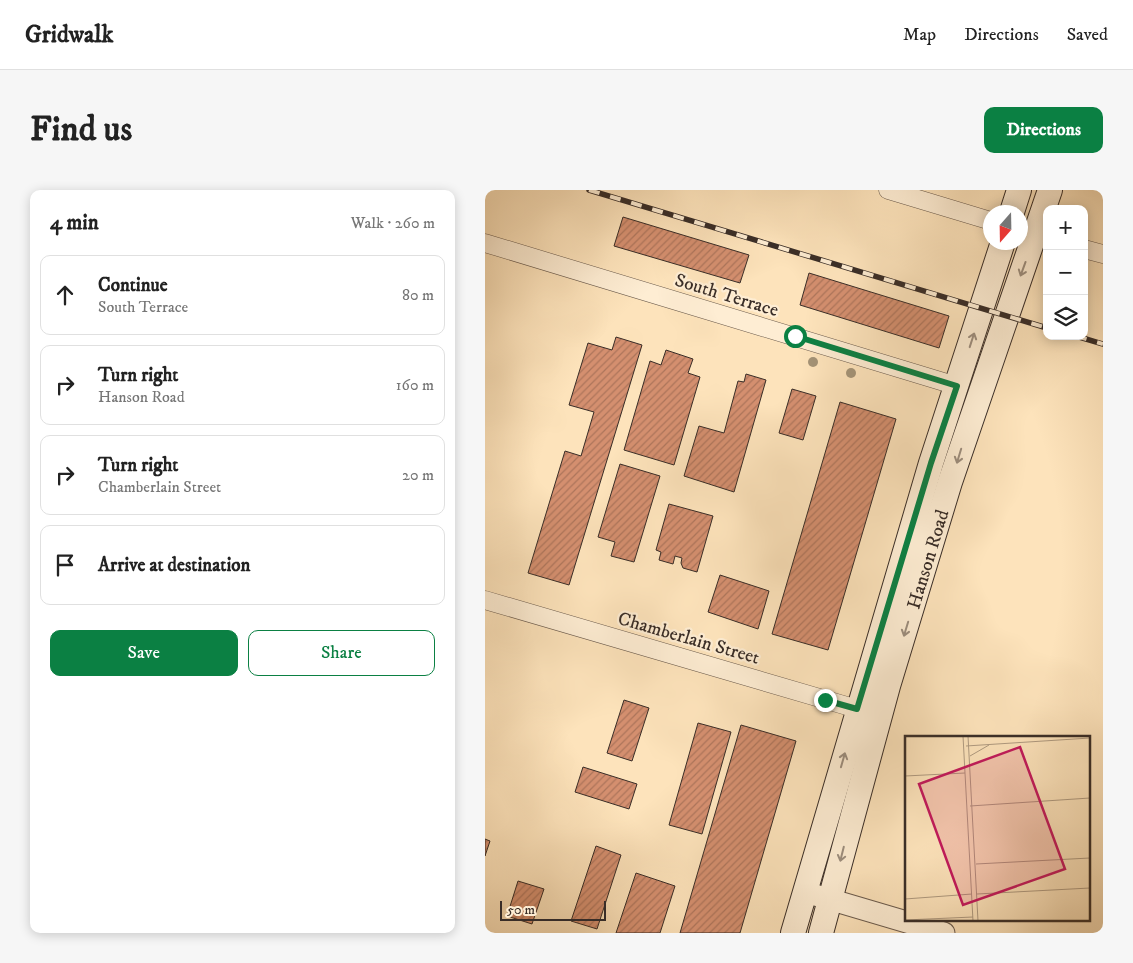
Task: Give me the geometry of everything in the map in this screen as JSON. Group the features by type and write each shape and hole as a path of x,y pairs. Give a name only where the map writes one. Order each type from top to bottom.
{"main road":[{"path":"1014,205 1019,190"},
{"name":"Hanson Road","path":"821,933 880,716 968,427 1042,236 1050,190"},
{"name":"Hanson Road","path":"793,933 857,709 931,463 1000,250"},
{"path":"957,386 964,398 968,427"}],"street":[{"path":"888,190 983,218"},
{"name":"South Terrace","path":"485,243 957,386"},
{"path":"1088,250 1103,254"},
{"name":"Chamberlain Street","path":"485,600 880,716"},
{"path":"805,892 944,933"}],"building":[{"path":"623,217 749,255 740,283 614,246"},
{"path":"809,273 949,316 939,348 800,305"},
{"path":"616,337 642,345 569,585 528,573 565,451 581,456 594,412 569,405 588,343 612,350"},
{"path":"666,350 693,359 688,373 700,377 674,465 624,450 650,361 661,365"},
{"path":"746,374 766,380 734,492 684,476 699,426 724,433 738,381 744,382"},
{"path":"792,389 816,396 803,440 779,433"},
{"path":"840,402 896,419 828,650 772,634"},
{"path":"620,464 660,476 634,562 611,556 615,542 598,537"},
{"path":"669,504 713,516 697,572 683,568 682,558 675,556 673,564 659,560 661,552 656,550"},
{"path":"720,575 769,591 758,629 708,612"},
{"path":"624,700 649,708 632,761 607,753"},
{"path":"698,723 731,732 702,834 669,825"},
{"path":"741,725 796,741 740,933 680,933"},
{"path":"583,767 637,784 629,809 575,792"},
{"path":"485,839 490,841 485,856"},
{"path":"596,846 621,855 597,929 571,921"},
{"path":"636,873 675,886 660,933 616,933"},
{"path":"518,881 544,889 532,924 507,916"}],"railway":[{"path":"589,190 1043,327"},
{"path":"1088,340 1103,344"}],"route":[{"path":"795,336 957,386 931,463 857,709 825,700"}]}
